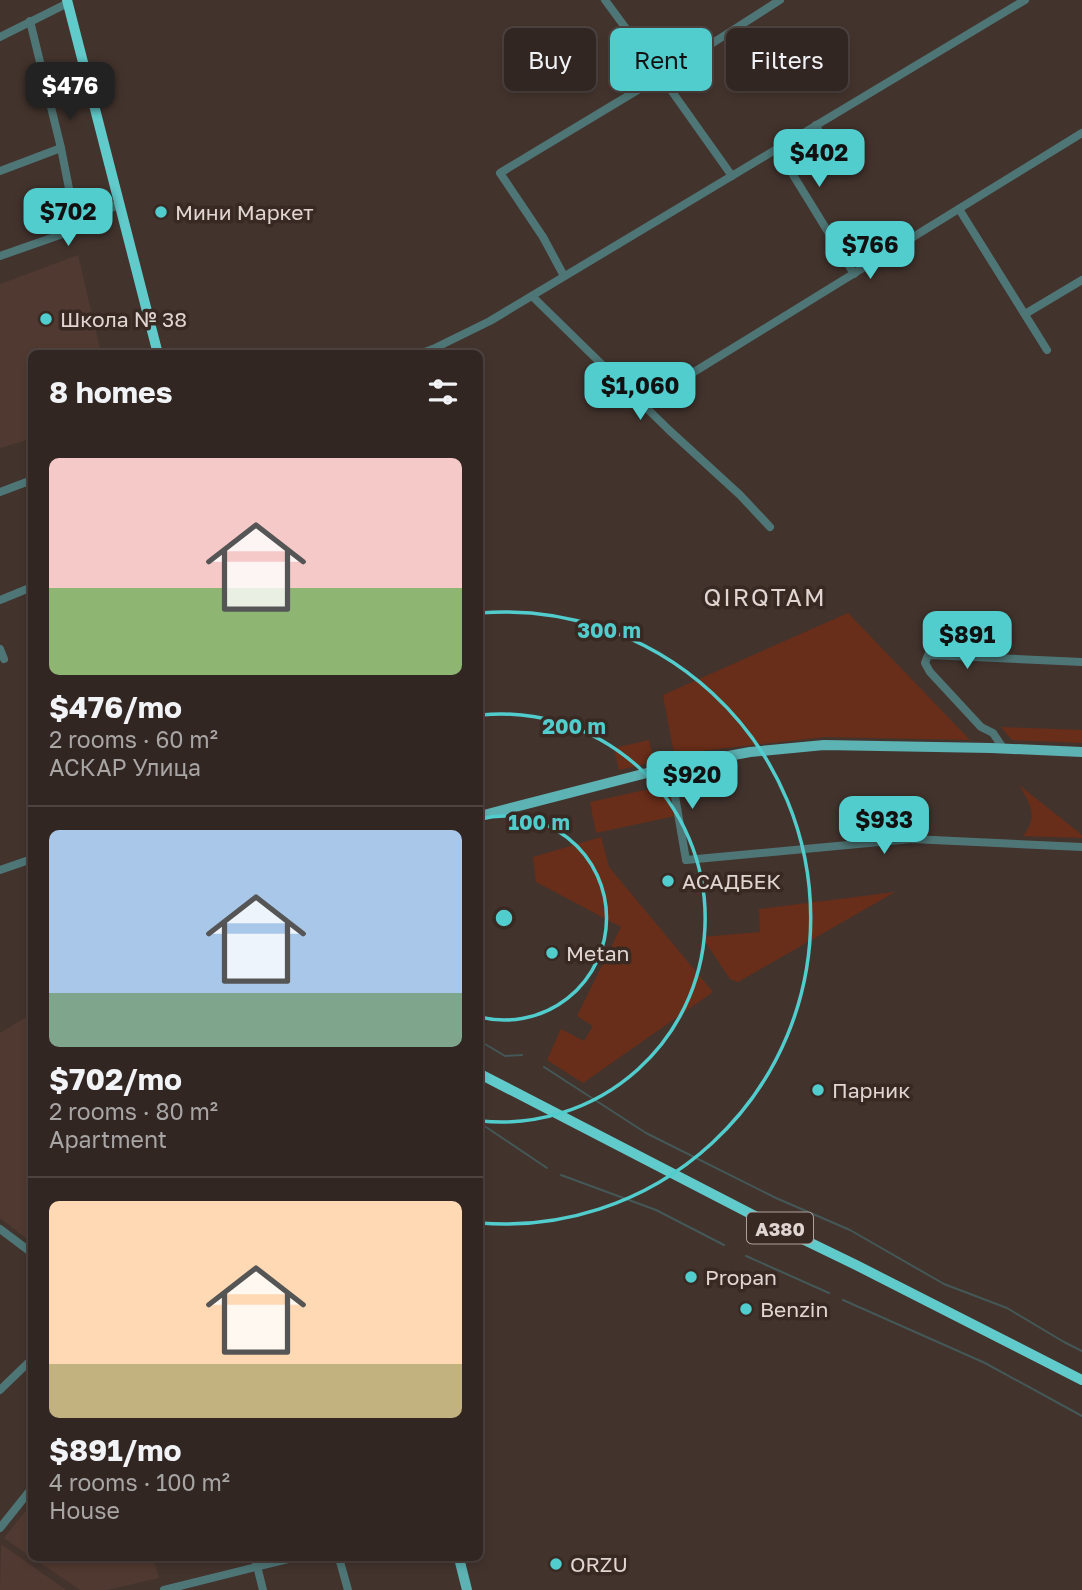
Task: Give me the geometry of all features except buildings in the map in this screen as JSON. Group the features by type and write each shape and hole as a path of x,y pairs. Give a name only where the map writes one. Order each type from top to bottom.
{"highway":[{"path":"67,2 157,350"},
{"name":"A380","path":"483,1076 1082,1380"}],"main road":[{"path":"483,815 670,767 750,752 824,745 1082,752"},
{"path":"460,1561 467,1590"}],"street":[{"path":"605,0 626,28"},
{"path":"712,44 780,0"},
{"path":"430,350 490,321 1025,0"},
{"path":"0,37 67,2"},
{"path":"30,22 61,148 77,229"},
{"path":"565,276 543,237 500,173 637,91"},
{"path":"672,91 732,176"},
{"path":"816,125 821,143 792,159 790,170 854,274"},
{"path":"642,404 1082,134"},
{"path":"0,170 61,148"},
{"path":"0,256 77,229 118,204"},
{"path":"959,209 1047,350"},
{"path":"1025,314 1082,280"},
{"path":"532,296 770,527"},
{"path":"0,492 28,482"},
{"path":"0,600 28,589"},
{"path":"0,649 4,659"},
{"path":"1003,748 993,733 981,727 930,672 925,663 928,655 1082,662"},
{"path":"670,767 686,860 912,839 1082,847"},
{"path":"0,870 28,860"},
{"path":"0,1229 28,1249"},
{"path":"0,1390 28,1363"},
{"path":"0,1528 28,1493"},
{"path":"256,1561 263,1590"},
{"path":"164,1590 280,1561"},
{"path":"340,1561 348,1590"}],"shaded area":[{"name":"Школа № 38","path":"78,255 100,350 28,350 28,440 0,448 0,284"},
{"path":"848,613 970,740 825,737 674,754 663,695"},
{"path":"1001,727 1082,730 1082,743 1012,740"},
{"path":"649,740 654,762 619,770 614,748"},
{"path":"668,785 675,816 596,833 590,802"},
{"path":"1019,785 1082,835 1082,838 1023,836 1032,816"},
{"path":"601,837 609,867 713,992 583,1083 547,1060 561,1029 584,1041 593,1026 577,1016 621,927 536,882 533,857"},
{"path":"895,892 738,982 730,979 702,937 760,932 759,909"},
{"path":"28,1016 28,1240 0,1218 0,1033"},
{"path":"28,1508 28,1555 4,1538"},
{"path":"1,1544 66,1590 0,1590"},
{"path":"37,1561 154,1561 159,1578 107,1590 80,1590"}],"waterway":[{"path":"483,1043 505,1056 522,1055"},
{"path":"544,1067 646,1133 776,1198 850,1230 944,1284 1007,1308 1082,1351"},
{"path":"483,1125 547,1168"},
{"path":"561,1175 656,1210 724,1245"},
{"path":"746,1256 829,1293"},
{"path":"843,1300 985,1363 1082,1416"}],"place":[{"name":"Мини Маркет","path":"161,212"},
{"name":"Школа № 38","path":"46,319"},
{"name":"АСАДБЕК","path":"668,881"},
{"name":"Metan","path":"552,953"},
{"name":"Парник","path":"818,1090"},
{"name":"Propan","path":"691,1277"},
{"name":"Benzin","path":"746,1309"},
{"name":"ORZU","path":"556,1564"}],"district":[{"name":"QIRQTAM","path":"765,596"}]}
